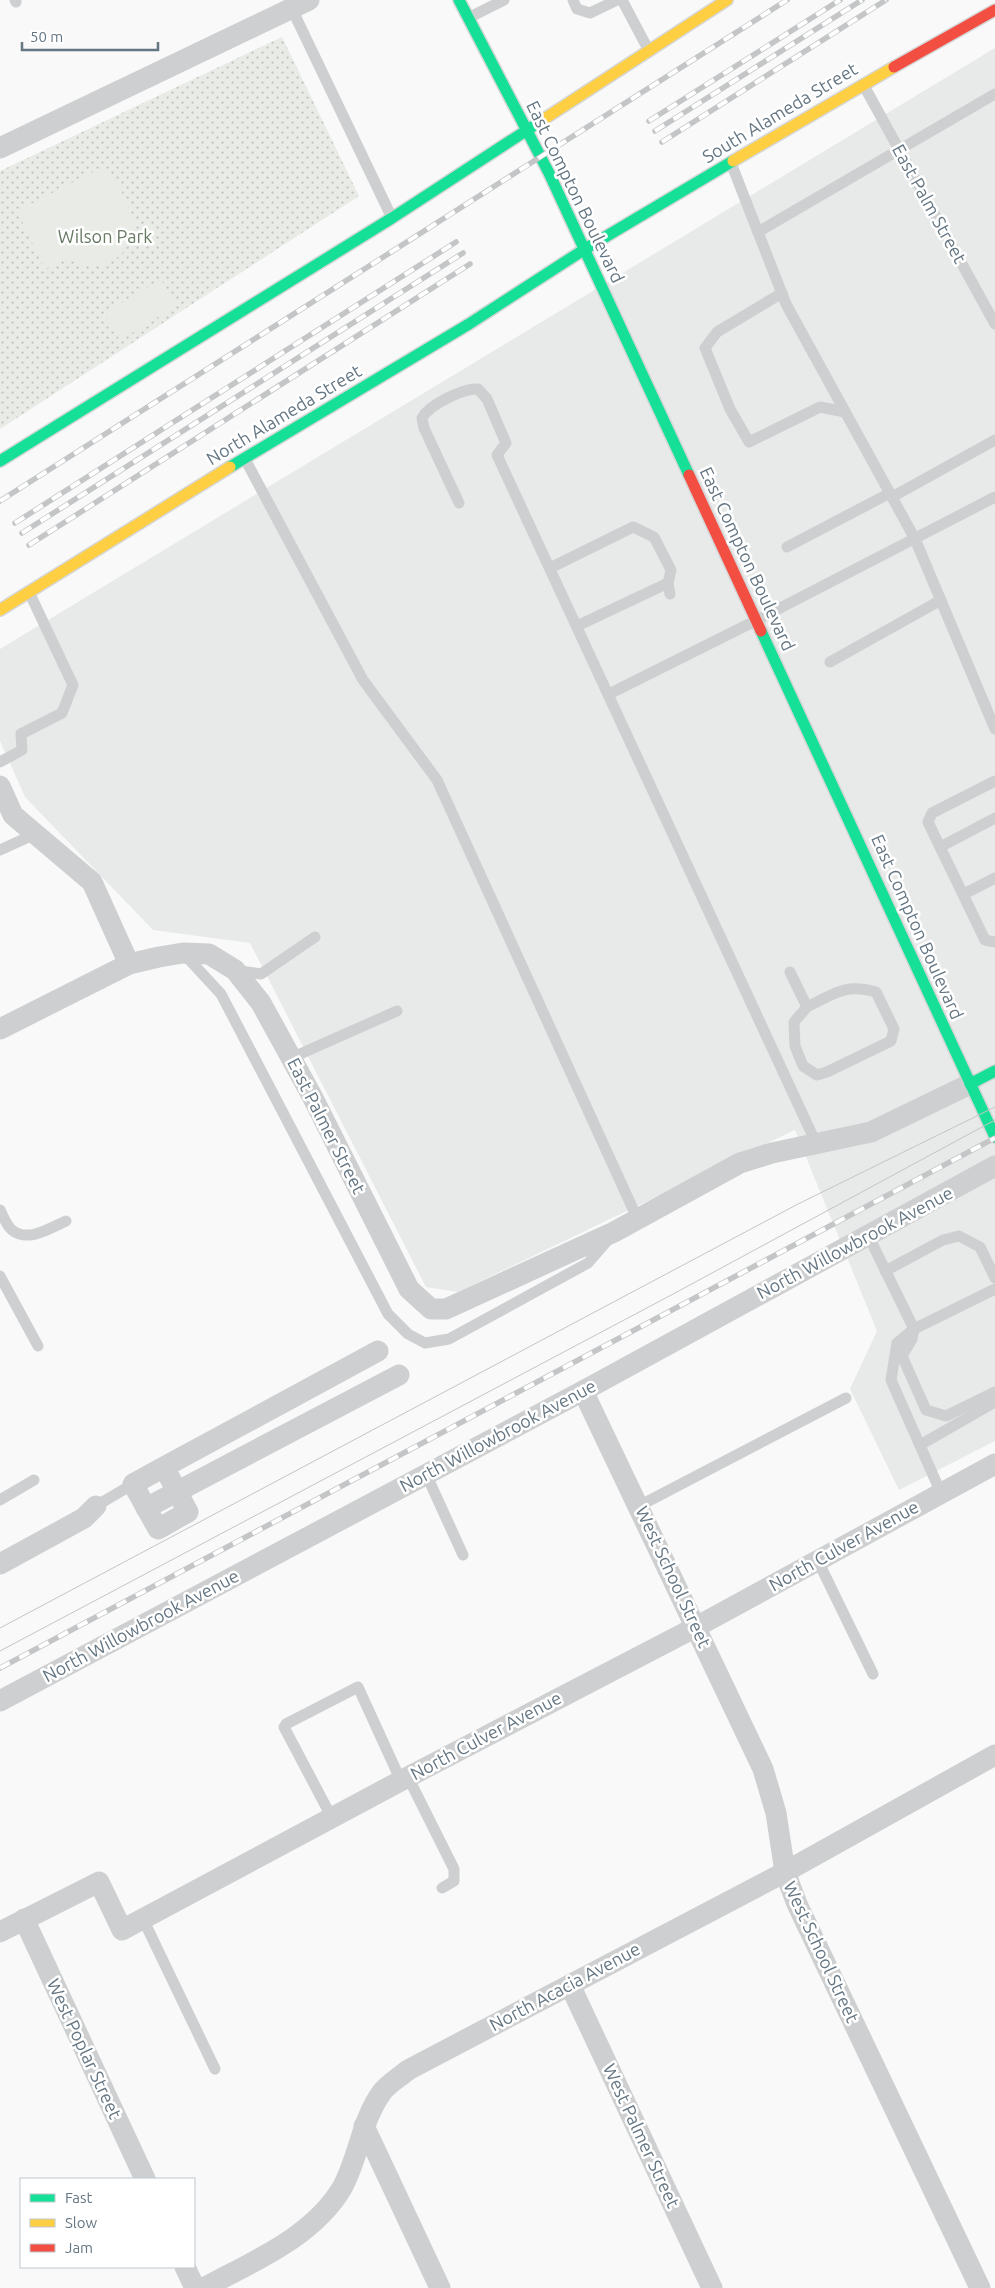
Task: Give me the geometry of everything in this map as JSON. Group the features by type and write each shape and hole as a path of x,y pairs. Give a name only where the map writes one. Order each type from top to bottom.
{"main road":[{"name":"East Compton Boulevard","path":"459,0 527,131 585,249 755,621 995,1137"},
{"path":"0,461 392,218 727,0"},
{"name":"South Alameda Street","path":"585,249 863,84 995,10"},
{"name":"North Alameda Street","path":"0,610 469,324 585,249"},
{"path":"970,1084 995,1071"}],"street":[{"path":"0,148 296,3"},
{"path":"0,786 13,815 92,882 130,964"},
{"path":"0,1029 130,964 183,953"},
{"name":"East Palmer Street","path":"183,953 209,954 235,970 261,1003 409,1289 431,1309 446,1309 614,1232"},
{"path":"614,1232 740,1163 772,1153 870,1132 970,1084"},
{"name":"North Willowbrook Avenue","path":"0,1701 583,1391 995,1166"},
{"path":"164,1467 188,1512 158,1529 133,1484 164,1467 378,1351"},
{"path":"177,1492 399,1374"},
{"name":"West School Street","path":"583,1391 763,1769 776,1813 785,1872 797,1904 980,2288"},
{"name":"North Culver Avenue","path":"0,1932 99,1882 122,1930 696,1627 995,1464"},
{"path":"2,1558 84,1518 96,1506"},
{"name":"North Acacia Avenue","path":"204,2288 305,2230 342,2188 353,2162 364,2126 382,2091 408,2070 785,1872 994,1758"},
{"name":"West Poplar Street","path":"24,1919 145,2178"},
{"name":"West Palmer Street","path":"570,1985 712,2288"},
{"path":"364,2126 440,2288"},
{"path":"185,2268 195,2288"}],"lane":[{"path":"467,18 504,0"},
{"path":"573,0 577,9 590,13 617,0"},
{"path":"622,0 649,51"},
{"path":"296,3 392,218"},
{"name":"East Palm Street","path":"863,84 995,324"},
{"path":"758,232 995,94"},
{"path":"730,163 782,292 915,539 995,729"},
{"path":"782,292 717,332 704,348 730,409 749,442 820,407 845,412"},
{"path":"459,503 424,428 422,418 426,411 468,389 478,389 487,399 506,443 497,455 816,1144"},
{"path":"787,546 891,495 995,440"},
{"path":"245,459 363,680 437,780 638,1220"},
{"path":"609,694 995,497"},
{"path":"550,568 633,527 654,536 671,570 669,588 577,626"},
{"path":"0,762 22,750 21,734 62,713 73,685 30,592"},
{"path":"830,662 941,600"},
{"path":"995,781 932,814 928,822 985,940 995,942"},
{"path":"940,846 995,818"},
{"path":"0,850 35,834"},
{"path":"964,894 995,878"},
{"path":"235,970 261,974 314,937"},
{"path":"183,953 221,994 388,1314 408,1334 426,1343 449,1339 588,1263 614,1232"},
{"path":"790,972 806,1007"},
{"path":"844,988 862,988 876,992 894,1029 891,1040 828,1072 817,1075 803,1066 795,1046 794,1022 806,1007 844,988"},
{"path":"291,1058 397,1011"},
{"path":"0,1210 10,1229 23,1236 35,1234 66,1220"},
{"path":"868,1235 914,1329 912,1339 902,1356 926,1410 946,1416 995,1392"},
{"path":"885,1271 943,1240 959,1236 980,1247 995,1278"},
{"path":"0,1276 4,1294 38,1346"},
{"path":"941,1493 891,1380 897,1343 914,1329 995,1289"},
{"path":"639,1506 846,1398"},
{"path":"920,1445 995,1402"},
{"path":"426,1474 463,1555"},
{"path":"0,1500 34,1480"},
{"path":"96,1506 133,1484"},
{"path":"818,1561 873,1674"},
{"path":"332,1818 284,1728 286,1724 358,1687 454,1869 454,1881 442,1888"},
{"path":"143,1919 214,2069"}],"shaded area":[{"path":"995,48 995,1441 899,1490 850,1389 877,1331 795,1130 458,1292 426,1287 250,943 153,930 25,797 0,741 0,649"}],"green space":[{"name":"Wilson Park","path":"282,37 359,196 0,429 0,171"},
{"path":"103,167 115,177 136,224 134,237 121,255 106,265 87,266 69,258 45,269 17,211"},
{"path":"161,279 176,306 120,340 104,313"}],"tram line":[{"path":"0,1628 798,1204 995,1107"},
{"path":"0,1651 675,1293 995,1120"}],"railway":[{"path":"0,501 787,0"},
{"path":"649,121 840,0"},
{"path":"655,131 862,0"},
{"path":"662,142 886,0"},
{"path":"15,523 456,242"},
{"path":"22,533 463,253"},
{"path":"29,545 470,264"},
{"path":"0,1668 995,1138"}],"traffic: fast":[{"path":"459,0 549,173 689,475"},
{"path":"0,461 392,218 541,121"},
{"path":"230,467 469,324 585,249 733,161"},
{"path":"761,631 995,1137"},
{"path":"970,1084 995,1071"}],"traffic: slow":[{"path":"541,121 727,0"},
{"path":"733,161 894,67"},
{"path":"0,610 230,467"}],"traffic: jam":[{"path":"894,67 995,10"},
{"path":"689,475 761,631"}]}
